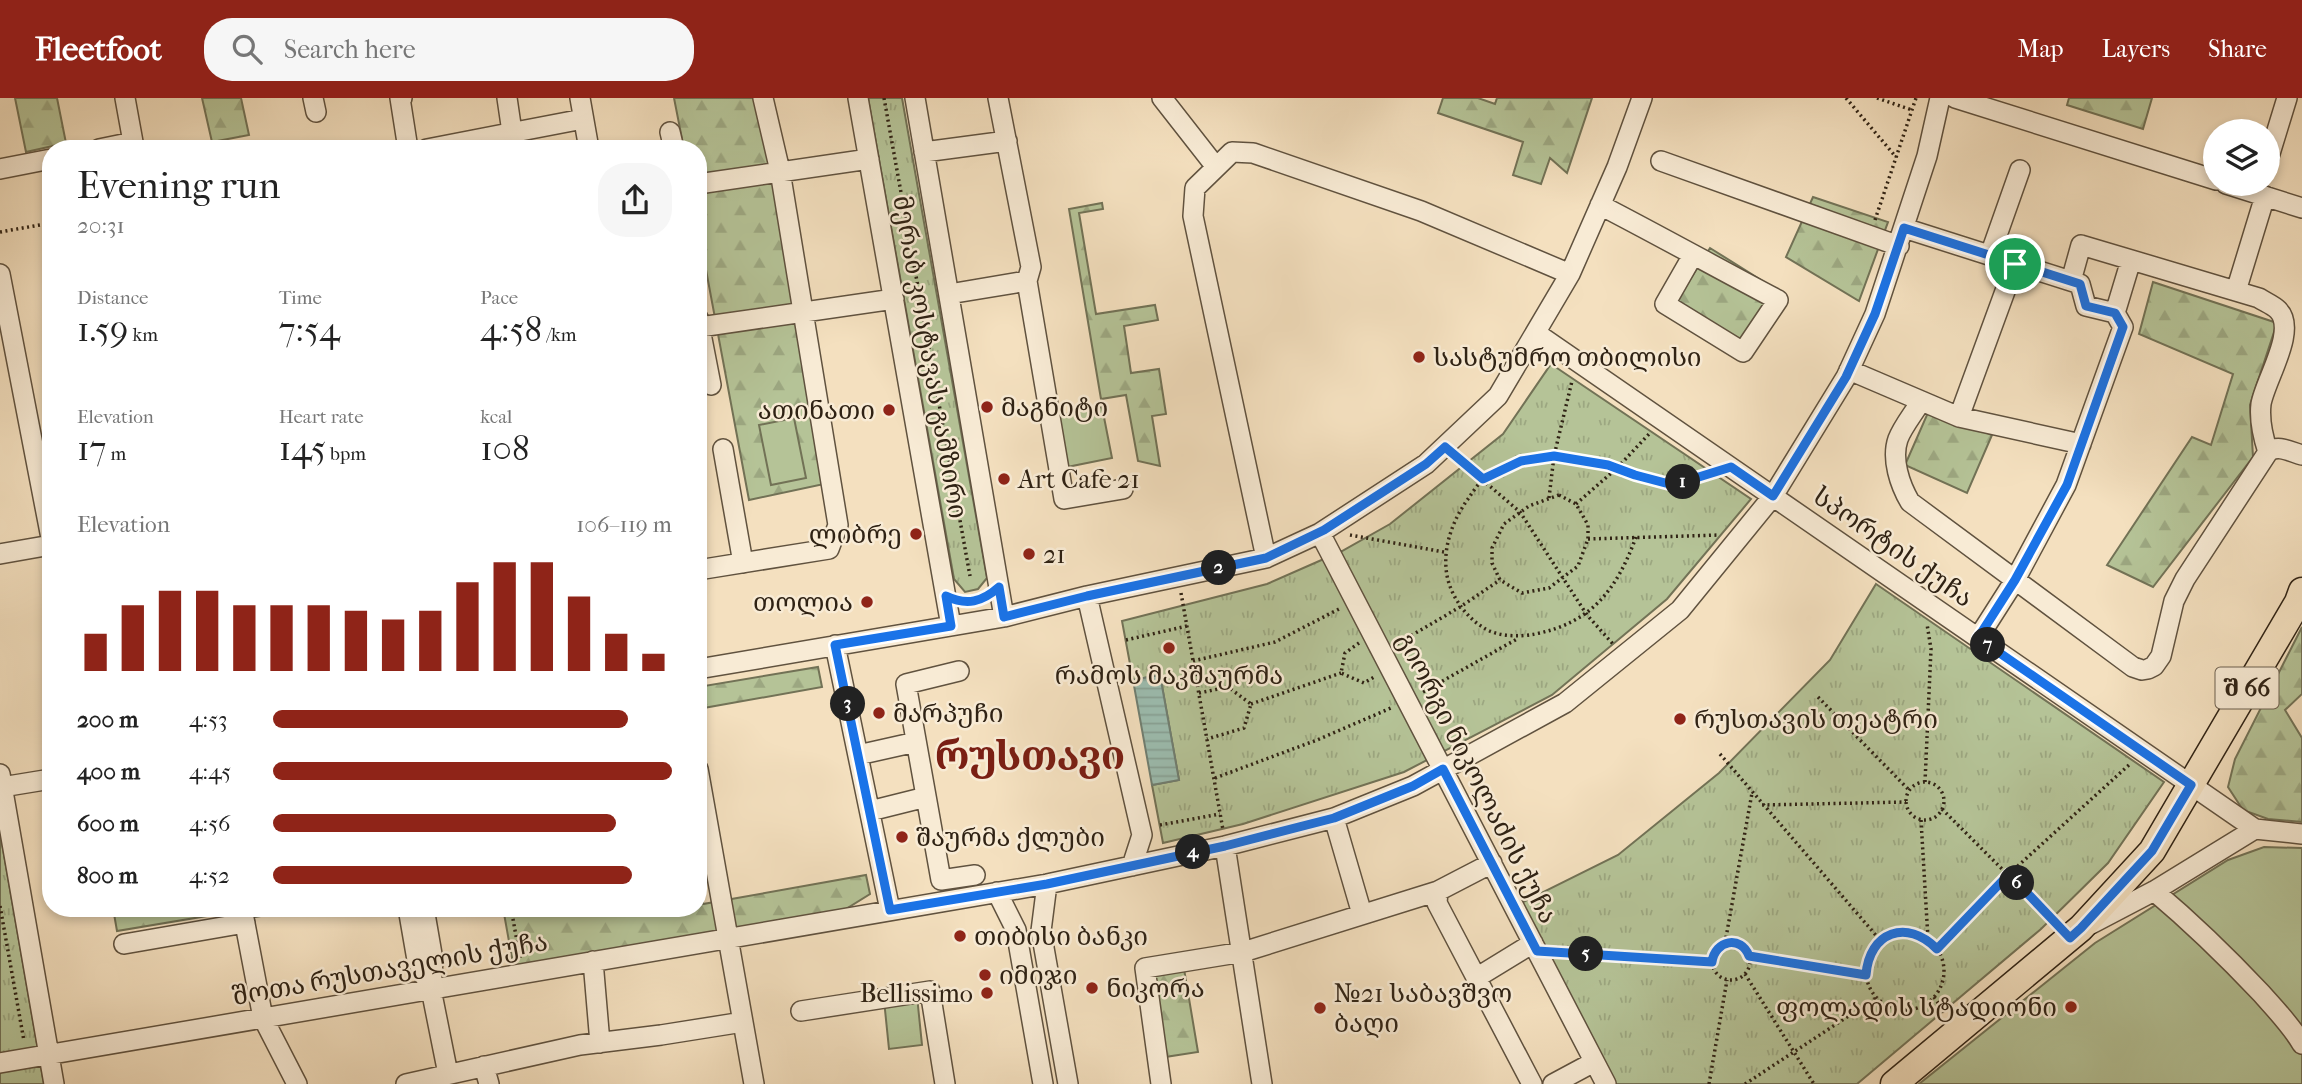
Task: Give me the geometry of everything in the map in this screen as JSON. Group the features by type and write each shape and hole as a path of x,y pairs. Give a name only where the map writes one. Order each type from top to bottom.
{"main road":[{"name":"შ 66","path":"1894,1084 2076,933 2152,851 2302,591"}],"street":[{"path":"125,98 133,140"},
{"path":"402,98 407,140"},
{"path":"507,98 512,132"},
{"path":"580,98 587,140"},
{"path":"707,569 829,549 838,525 779,171 763,98"},
{"name":"მერაბ კოსტავას გამზირი","path":"858,98 951,626"},
{"name":"მერაბ კოსტავას გამზირი","path":"915,98 1004,617"},
{"path":"998,98 1031,267 1027,281 1064,499 1123,489"},
{"path":"1162,98 1216,167"},
{"path":"707,667 1004,617 1087,596 1266,558 1322,532 1426,464 1498,396 1570,274 1618,167 1642,98"},
{"name":"შოთა რუსთაველის ქუჩა","path":"0,1063 1047,884 1225,846 1334,818 1413,786 1565,703 1680,610 1773,496 1849,370 1875,314 1927,156 1940,98"},
{"path":"1955,98 2203,176"},
{"path":"2280,121 2287,98"},
{"path":"481,140 583,119"},
{"path":"924,152 1007,141"},
{"path":"1266,558 1193,216 1195,187 1232,152 1253,153 1421,211 1570,274"},
{"path":"707,183 869,159"},
{"path":"0,169 42,161"},
{"path":"1661,161 1870,235 1901,237 1990,255 2080,284 2086,306 2115,313"},
{"path":"1990,255 2020,170"},
{"path":"2236,291 2260,196"},
{"path":"2273,196 2302,208"},
{"path":"1600,205 1778,300 1743,352 1665,304 1693,255"},
{"path":"2071,281 2081,246 2259,298 2293,319 2284,334 2261,403 2261,430 2268,453"},
{"path":"1978,638 2015,580 2067,485 2123,327 2115,313 2131,260"},
{"path":"1959,417 2015,264"},
{"path":"0,274 42,491"},
{"path":"949,294 1027,281"},
{"path":"707,322 894,299"},
{"name":"სპორტის ქუჩა","path":"1536,333 2255,829"},
{"path":"707,364 711,385"},
{"path":"1849,370 1959,417 2081,444"},
{"path":"1921,401 1898,439 1896,464 1910,502 2133,667 2142,670 2154,666 2161,656 2174,601 2185,579 2268,453 2272,449 2280,448 2302,455"},
{"path":"723,449 743,564"},
{"name":"გიორგი ნიკოლაძის ქუჩა","path":"1322,532 1372,634 1606,1084"},
{"path":"0,554 42,547"},
{"path":"1087,596 1142,835 1132,866"},
{"path":"835,645 890,910"},
{"path":"959,671 906,684 942,880 975,875"},
{"path":"859,755 916,742"},
{"path":"42,779 1,781 54,1084"},
{"path":"870,811 926,797"},
{"path":"1334,818 1362,914"},
{"path":"707,819 754,1084"},
{"path":"2076,933 2154,891 2255,829 2302,834"},
{"path":"1225,846 1262,1084"},
{"path":"1161,1084 1145,968 1243,952 1438,891 1492,863"},
{"path":"1047,884 1041,931 1068,1084"},
{"path":"1438,891 1437,903 1532,1084"},
{"path":"2154,891 2187,918 2237,968 2294,1029 2302,1044"},
{"path":"997,892 1016,930 1043,1084"},
{"path":"124,944 240,917"},
{"path":"244,917 263,1018 297,1084"},
{"path":"410,917 417,960 432,989"},
{"path":"426,917 433,960 432,989 448,1074"},
{"path":"1476,978 1535,947"},
{"path":"593,961 600,1043"},
{"path":"801,1011 930,991 945,1084"},
{"path":"406,1084 448,1074 487,1075 580,1045 743,1022"},
{"path":"1552,1084 1594,1062"}],"path":[{"path":"884,98 970,576"},
{"path":"1846,98 1896,157"},
{"path":"1877,98 1912,110"},
{"path":"1870,235 1916,98"},
{"path":"0,232 42,225"},
{"path":"1549,498 1554,456 1577,361"},
{"path":"1576,504 1617,468 1662,420"},
{"path":"1445,447 1520,512 1587,615 1623,656"},
{"path":"1518,638 1485,629 1460,607 1446,576 1444,552 1460,510 1483,479 1521,461 1554,456 1617,468 1673,485 1731,467"},
{"path":"1559,495 1576,504 1588,525 1588,539 1578,566 1549,588 1522,593 1500,580 1492,563 1492,548 1504,524 1529,506 1559,495"},
{"path":"1322,532 1444,552"},
{"path":"1588,539 1742,534"},
{"path":"1215,778 1317,740 1407,701 1518,638 1550,632 1587,615 1608,592 1629,556 1636,537"},
{"path":"1178,577 1225,846"},
{"path":"1251,704 1341,673 1364,683 1386,660 1500,580"},
{"path":"946,596 960,603 986,598 999,587"},
{"path":"1922,599 1931,649 1925,782"},
{"path":"1193,661 1275,642 1355,600"},
{"path":"1126,640 1187,626"},
{"path":"1341,673 1345,653 1372,634"},
{"path":"1199,693 1228,687 1251,704"},
{"path":"1818,697 1909,790"},
{"path":"1207,739 1244,728 1251,704"},
{"path":"1937,949 2009,874 2143,752"},
{"path":"1720,754 1880,940"},
{"path":"1925,782 1940,790 1943,796 1942,809 1933,818 1921,820 1910,814 1906,802 1909,790 1925,782"},
{"path":"1725,943 1752,793"},
{"path":"1762,805 1906,802"},
{"path":"1942,809 2009,874 2076,933"},
{"path":"1160,825 1220,814"},
{"path":"1921,820 1928,939"},
{"path":"0,906 27,1059"},
{"path":"513,917 523,974"},
{"path":"1917,933 1928,939 1943,961 1941,986 1924,1006 1899,1010 1886,1006 1876,998 1866,975 1872,950 1880,940 1892,934 1917,933"},
{"path":"1725,943 1737,943 1747,950 1749,956 1749,969 1740,978 1727,980 1717,973 1712,962 1715,950 1725,943"},
{"path":"1535,947 1712,962"},
{"path":"1749,956 1866,975"},
{"path":"1745,974 1814,1084"},
{"path":"1709,1084 1727,980"},
{"path":"1745,1084 1876,998"}],"green space":[{"path":"15,98 57,98 65,140 42,140 42,148 26,152"},
{"path":"202,98 241,98 249,135 212,140"},
{"path":"674,98 759,98 824,484 749,500 707,275 707,140 682,140"},
{"path":"868,98 902,98 987,578 978,589 965,592 954,579"},
{"path":"1443,98 1478,98 1495,104 1497,98 1592,98 1567,173 1550,158 1541,184 1513,175 1523,142 1438,113"},
{"path":"2069,98 2152,98 2143,129 2067,105"},
{"path":"1813,197 1888,222 1859,301 1786,257"},
{"path":"1102,203 1103,209 1079,213 1096,314 1155,305 1158,320 1124,326 1131,373 1159,369 1166,414 1152,416 1160,466 1138,461 1126,395 1101,399 1069,209"},
{"path":"1710,248 1777,290 1734,357 1668,314"},
{"path":"2153,282 2277,323 2250,405 2253,457 2153,587 2107,565 2192,437 2211,445 2233,374 2139,334"},
{"path":"1551,364 1751,499 1667,599 1552,695 1404,772 1243,824 1163,843 1152,785 1179,780 1160,675 1133,680 1122,621 1267,584 1342,551 1390,524 1503,434"},
{"path":"1102,407 1112,458 1067,467 1056,416"},
{"path":"1930,408 1992,435 1967,493 1905,465"},
{"path":"794,418 806,478 771,485 759,425"},
{"path":"1876,584 2164,782 2108,863 2041,929 1857,1084 1616,1084 1519,904 1618,855 1719,773 1830,660"},
{"path":"2302,627 2302,694 2285,710 2302,738 2302,822 2268,819 2243,810 2228,787 2235,759"},
{"path":"818,667 822,687 707,707 707,686"},
{"path":"0,832 44,1084 0,1084"},
{"path":"2264,847 2302,848 2302,1084 1919,1084 2095,943 2228,860"},
{"path":"866,875 870,894 841,912 514,969 505,917 707,917 707,903"},
{"path":"115,917 201,917 117,931"},
{"path":"1182,957 1198,1052 1165,1057 1150,963"},
{"path":"917,996 922,1045 889,1049 884,1000"}],"shaded area":[{"path":"1160,675 1179,780 1152,785 1133,680"}],"place":[{"name":"სასტუმრო თბილისი","path":"1419,357"},
{"name":"მაგნიტი","path":"987,407"},
{"name":"ათინათი","path":"889,410"},
{"name":"Art Cafe 21","path":"1004,479"},
{"name":"ლიბრე","path":"916,534"},
{"name":"21","path":"1029,554"},
{"name":"თოლია","path":"867,602"},
{"name":"რამოს მაკშაურმა","path":"1169,648"},
{"name":"მარპუჩი","path":"879,713"},
{"name":"რუსთავის თეატრი","path":"1680,719"},
{"name":"შაურმა ქლუბი","path":"902,837"},
{"name":"თიბისი ბანკი","path":"960,936"},
{"name":"იმიჯი","path":"985,975"},
{"name":"ნიკორა","path":"1092,988"},
{"name":"Bellissimo","path":"987,993"},
{"name":"ფოლადის სტადიონი","path":"2071,1007"},
{"name":"№21 საბავშვო ბაღი","path":"1320,1008"}],"district":[{"name":"რუსთავი","path":"1030,756"}],"route":[{"path":"1904,228 2015,264 2080,284 2086,306 2115,313 2123,327 2067,485 2015,580 1978,638 2191,785 2152,851 2070,938 2009,874 1937,949 1928,939 1917,933 1892,934 1880,940 1867,962 1866,975 1749,956 1743,946 1731,942 1715,950 1712,962 1537,951 1443,769 1413,786 1334,818 1225,846 1047,884 890,910 835,645 951,626 946,596 960,603 986,598 999,587 1004,617 1087,596 1266,558 1324,530 1426,464 1445,447 1483,479 1521,461 1554,456 1608,465 1673,485 1731,467 1773,496 1846,377 1875,314 1904,228"}]}
